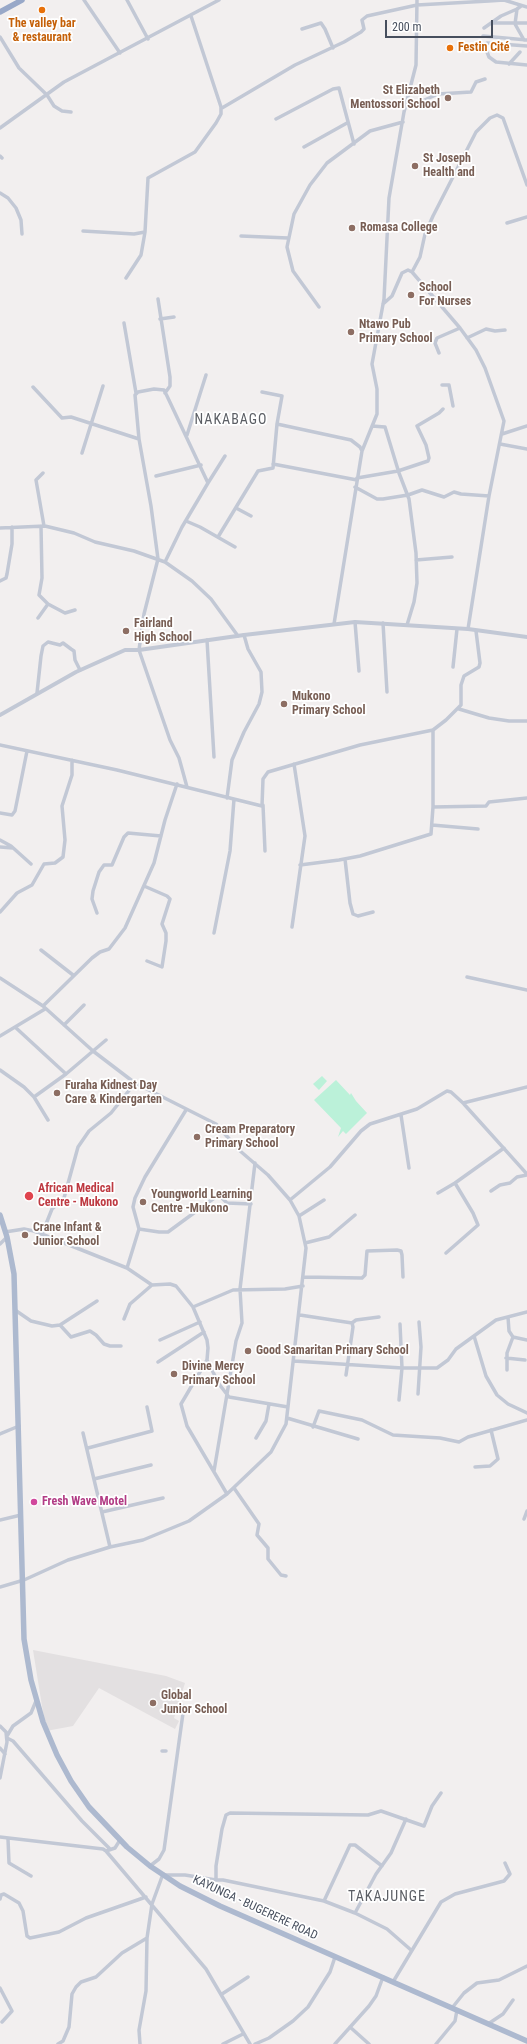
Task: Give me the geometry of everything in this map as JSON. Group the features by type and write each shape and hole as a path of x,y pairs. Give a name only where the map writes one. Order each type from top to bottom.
{"highway":[{"path":"0,12 22,0"}],"main road":[{"name":"KAYUNGA - BUGERERE ROAD","path":"0,1215 6,1234 14,1274 24,1580 24,1639 31,1680 38,1698 46,1731 71,1781 89,1807 120,1840 150,1866 180,1886 214,1903 527,2041"}],"street":[{"path":"84,0 120,54"},
{"path":"127,0 148,39"},
{"path":"0,128 64,82 120,54 219,0"},
{"path":"334,624 362,451 378,408 377,389 372,364 383,304 389,198 406,103 416,65 417,0"},
{"path":"221,107 363,30 362,20 368,16 417,5 504,0 527,7"},
{"path":"484,28 501,16 521,6"},
{"path":"517,9 515,24 526,40"},
{"path":"126,278 141,256 145,232 148,178 195,152 221,114 221,107 191,16"},
{"path":"492,23 527,23"},
{"path":"302,29 321,24 326,29 332,48"},
{"path":"483,36 526,40"},
{"path":"0,37 19,68 47,95 54,106 62,111 71,112"},
{"path":"527,46 485,43 489,57 496,62 527,65"},
{"path":"509,64 520,52"},
{"path":"406,103 420,102 438,94 471,92 476,82 485,79"},
{"path":"276,119 336,88 340,91 347,123 354,144"},
{"path":"412,272 420,257 425,234 433,216 476,132 490,118 497,115 503,118 527,185"},
{"path":"319,307 293,271 286,247 294,214 301,199 318,173 327,163 370,131 403,122"},
{"path":"304,147 347,123"},
{"path":"0,193 8,198 16,208 21,220 22,234"},
{"path":"507,223 527,217"},
{"path":"84,231 134,234 145,232"},
{"path":"241,236 288,238"},
{"path":"383,304 392,296 402,273 408,270 412,272 467,338 485,368 502,412 504,421 502,434 489,496 468,629"},
{"path":"158,299 170,377 170,386 165,393"},
{"path":"160,319 174,317"},
{"path":"124,323 136,393 135,404 139,439 151,506 158,559 144,614 139,650 170,740 179,758 187,787"},
{"path":"439,353 435,343 437,338 460,328"},
{"path":"467,338 486,329 495,331 505,330"},
{"path":"187,435 206,375"},
{"path":"442,385 449,385 453,406"},
{"path":"82,453 103,386"},
{"path":"32,387 62,418 71,417 139,439"},
{"path":"136,393 159,389 165,393 187,435 208,483"},
{"path":"218,537 258,471 273,468 277,424 282,396 262,392"},
{"path":"273,464 357,479 398,471 429,460 426,445 417,426 443,409"},
{"path":"277,424 351,440 360,447 362,451"},
{"path":"372,426 385,427 398,471 408,495 416,560 416,593 407,625"},
{"path":"502,434 527,426"},
{"path":"500,444 527,449"},
{"path":"165,562 186,521 225,456"},
{"path":"156,476 201,465"},
{"path":"43,473 36,480 43,526 42,578 39,595 48,604 65,613 75,610"},
{"path":"355,487 377,499 408,495 422,490 441,496 454,492 460,494 489,496"},
{"path":"236,508 251,516"},
{"path":"186,521 235,547"},
{"path":"0,528 43,526 74,533 95,542 165,562 192,581 211,599 238,636"},
{"path":"0,580 6,578 7,574 12,544 12,527"},
{"path":"416,560 452,556"},
{"path":"38,618 48,604"},
{"path":"355,622 359,672"},
{"path":"0,714 80,670 118,652 355,622 468,629 527,637"},
{"path":"382,623 387,692"},
{"path":"453,667 456,628"},
{"path":"265,851 263,779 265,774 294,764 380,740 433,730 459,709 462,702 462,679 479,667 480,664 476,630"},
{"path":"227,798 232,760 244,732 259,704 262,692 260,672 248,649 244,635"},
{"path":"207,640 214,757"},
{"path":"37,693 40,656 43,646 48,642 60,645 63,643 74,650 75,660 80,670"},
{"path":"459,709 489,718 527,722"},
{"path":"300,864 345,859 427,836 432,832 433,730"},
{"path":"0,745 72,760 177,784 227,798 263,805"},
{"path":"0,813 12,815 15,811 27,751"},
{"path":"0,912 17,893 32,885 44,864 55,863 63,857 65,840 62,806 72,775 72,760"},
{"path":"292,927 304,833 294,764"},
{"path":"0,1036 44,1008 73,975 95,955 109,949 114,945 131,918 154,863 177,784"},
{"path":"433,807 486,806 489,802 527,798"},
{"path":"214,933 230,851 234,799"},
{"path":"432,825 478,829"},
{"path":"97,913 92,899 92,891 99,872 104,865 112,865 124,837 128,833 161,836"},
{"path":"0,840 13,848 31,864"},
{"path":"0,847 13,848"},
{"path":"345,859 350,902 353,914 358,916 373,912"},
{"path":"144,886 167,896 170,899 162,924 166,933 162,967 146,960"},
{"path":"41,950 73,975"},
{"path":"467,977 527,990"},
{"path":"0,978 44,1008 93,1051 135,1083 216,1124 234,1144 268,1175 290,1200 299,1216 305,1244 304,1277 287,1418 284,1431 271,1452 227,1494 189,1521 143,1540 110,1547 57,1564 24,1580 0,1587"},
{"path":"64,1025 84,1005"},
{"path":"15,1027 66,1074"},
{"path":"34,1097 66,1074 106,1040"},
{"path":"0,1070 24,1087 34,1097 48,1120"},
{"path":"42,1234 52,1209 64,1198 78,1147 90,1131 111,1112 135,1083"},
{"path":"463,1103 527,1087"},
{"path":"290,1200 330,1167 361,1131 370,1124 417,1109 447,1091 451,1092 463,1103 527,1174 517,1177 510,1183 500,1185 491,1191"},
{"path":"127,1268 139,1229 132,1207 135,1198 145,1177 186,1110"},
{"path":"401,1115 409,1168"},
{"path":"438,1193 455,1183 504,1148"},
{"path":"214,1471 236,1341 242,1323 240,1289 255,1163"},
{"path":"446,1253 478,1224 474,1211 455,1183"},
{"path":"139,1229 168,1232 217,1196 221,1197 227,1203 250,1204"},
{"path":"299,1216 324,1200"},
{"path":"305,1244 329,1237 356,1215"},
{"path":"0,1244 6,1234 24,1230 42,1234 127,1268 152,1285 170,1284 176,1286 193,1307 207,1340 207,1360 219,1384 227,1393 232,1398 288,1408"},
{"path":"304,1277 362,1278 365,1276 367,1251 397,1250 401,1251 402,1255 403,1277"},
{"path":"124,1319 130,1304 152,1285"},
{"path":"193,1307 240,1289 285,1289 303,1286"},
{"path":"15,1310 31,1321 52,1326 60,1325 97,1301"},
{"path":"294,1360 402,1368 437,1368 442,1365 456,1350 496,1320 527,1312"},
{"path":"300,1315 352,1323 356,1320 378,1317"},
{"path":"507,1370 506,1358 512,1337 509,1330 508,1317"},
{"path":"160,1340 200,1322"},
{"path":"418,1394 420,1368 419,1322"},
{"path":"346,1375 353,1327 352,1323"},
{"path":"399,1400 402,1368 400,1324"},
{"path":"60,1325 71,1337 90,1332 96,1335 104,1344 110,1346 122,1346"},
{"path":"158,1362 204,1332"},
{"path":"474,1336 486,1376 497,1395 508,1404 527,1413"},
{"path":"512,1337 527,1340"},
{"path":"506,1358 525,1360"},
{"path":"207,1360 181,1404 187,1426 227,1494"},
{"path":"256,1438 266,1421 269,1404"},
{"path":"88,1448 152,1431 147,1407"},
{"path":"313,1427 319,1411 362,1420 394,1435 440,1438 459,1442 468,1437 527,1420"},
{"path":"287,1418 313,1427 358,1439"},
{"path":"0,1434 19,1426"},
{"path":"475,1467 490,1466 498,1459 491,1430"},
{"path":"83,1433 88,1448 110,1547"},
{"path":"94,1479 151,1465"},
{"path":"234,1488 260,1524 256,1534 268,1548 268,1559 280,1575 286,1576"},
{"path":"102,1512 163,1498"},
{"path":"524,1519 527,1511"},
{"path":"0,1520 21,1516"},
{"path":"0,1778 7,1737 13,1726 25,1719 38,1698"},
{"path":"150,1866 159,1859 164,1850 184,1706"},
{"path":"0,1726 7,1737 13,1741 108,1850 206,1969 250,2044"},
{"path":"0,1748 5,1754"},
{"path":"216,1880 222,1829 226,1815 230,1813 368,1815 381,1811 424,1826 432,1806 441,1794"},
{"path":"354,1913 373,1878 391,1853 406,1819"},
{"path":"0,1837 108,1850 115,1848 120,1840"},
{"path":"8,1839 9,1863 31,1876"},
{"path":"324,1901 350,1845 355,1845 382,1866"},
{"path":"393,1982 441,1902 455,1894 504,1881 510,1874 505,1863"},
{"path":"140,2044 139,2030 146,1990 147,1938 152,1904 164,1875 185,1875 238,1882 324,1901 354,1913 387,1929 411,1950"},
{"path":"0,1899 4,1894 19,1903 23,1911 27,1936 30,1938 59,1932 86,1918 146,1897"},
{"path":"58,2044 63,2041 69,2027 72,1994 76,1987 81,1982 96,1977 122,1953 147,1938"},
{"path":"255,2044 269,2038 293,2021 308,2007 330,1972 335,1957"},
{"path":"436,2044 455,2020 454,2009 464,1993 477,1983 498,1980 527,1966"},
{"path":"222,1994 248,1977"},
{"path":"335,2044 373,2000 383,1977"},
{"path":"0,1988 12,2011 2,2022"},
{"path":"488,2024 503,2014 513,2000"},
{"path":"350,2026 369,2044"},
{"path":"223,2044 243,2034"}],"shaded area":[{"name":"Global Junior School","path":"33,1650 166,1676 185,1683 174,1718 179,1721 175,1729 99,1688 73,1726 46,1731"}],"green space":[{"path":"322,1076 327,1081 319,1090 313,1084"},
{"path":"336,1080 350,1095 351,1093 367,1113 346,1134 343,1131 338,1137 341,1128 314,1100"}],"place":[{"name":"The valley bar & restaurant","path":"42,10"},
{"name":"Festin Cité","path":"450,48"},
{"name":"St Elizabeth Mentossori School","path":"448,98"},
{"name":"St Joseph Health and","path":"415,166"},
{"name":"Romasa College","path":"352,228"},
{"name":"School For Nurses","path":"411,295"},
{"name":"Ntawo Pub Primary School","path":"351,332"},
{"name":"Fairland High School","path":"126,631"},
{"name":"Mukono Primary School","path":"284,704"},
{"name":"Furaha Kidnest Day Care & Kindergarten","path":"57,1093"},
{"name":"Cream Preparatory Primary School","path":"197,1137"},
{"name":"African Medical Centre - Mukono","path":"29,1196"},
{"name":"Youngworld Learning Centre -Mukono","path":"143,1202"},
{"name":"Crane Infant & Junior School","path":"25,1235"},
{"name":"Good Samaritan Primary School","path":"248,1351"},
{"name":"Divine Mercy Primary School","path":"174,1374"},
{"name":"Fresh Wave Motel","path":"34,1502"},
{"name":"Global Junior School","path":"153,1703"}],"district":[{"name":"NAKABAGO","path":"231,420"},
{"name":"TAKAJUNGE","path":"387,1897"}]}
